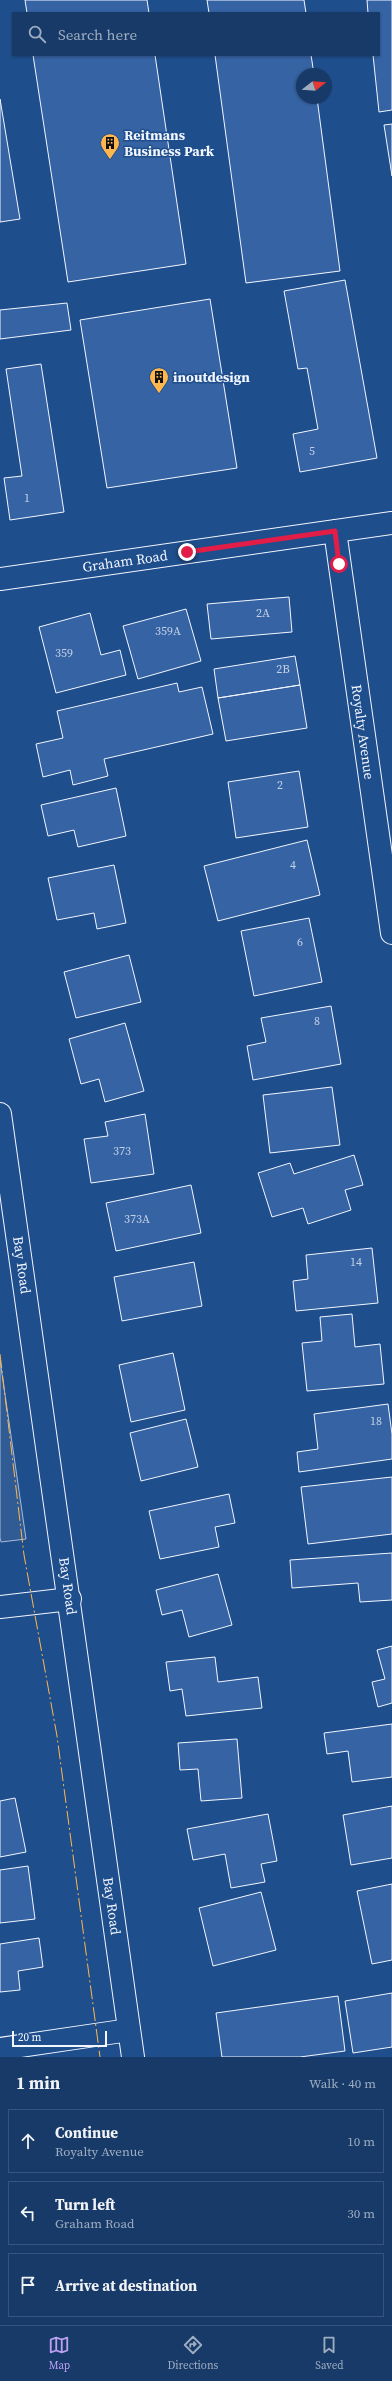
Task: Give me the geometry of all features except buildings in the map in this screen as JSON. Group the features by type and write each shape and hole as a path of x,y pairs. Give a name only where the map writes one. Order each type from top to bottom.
{"street":[{"name":"Graham Road","path":"0,579 392,523"},
{"name":"Royalty Avenue","path":"335,531 392,933"},
{"name":"Bay Road","path":"0,1114 4,1167 70,1598 133,2057"},
{"path":"0,1608 70,1598"},
{"path":"0,2049 129,2030"}],"shaded area":[{"path":"0,1360 26,1539 1,1542 0,1538"}],"power":[{"path":"0,1354 24,1555 57,1736 100,2057"}],"place":[{"name":"Reitmans Business Park","path":"110,160"},
{"name":"inoutdesign","path":"159,394"}],"route":[{"path":"187,552 335,531 339,564"}]}
